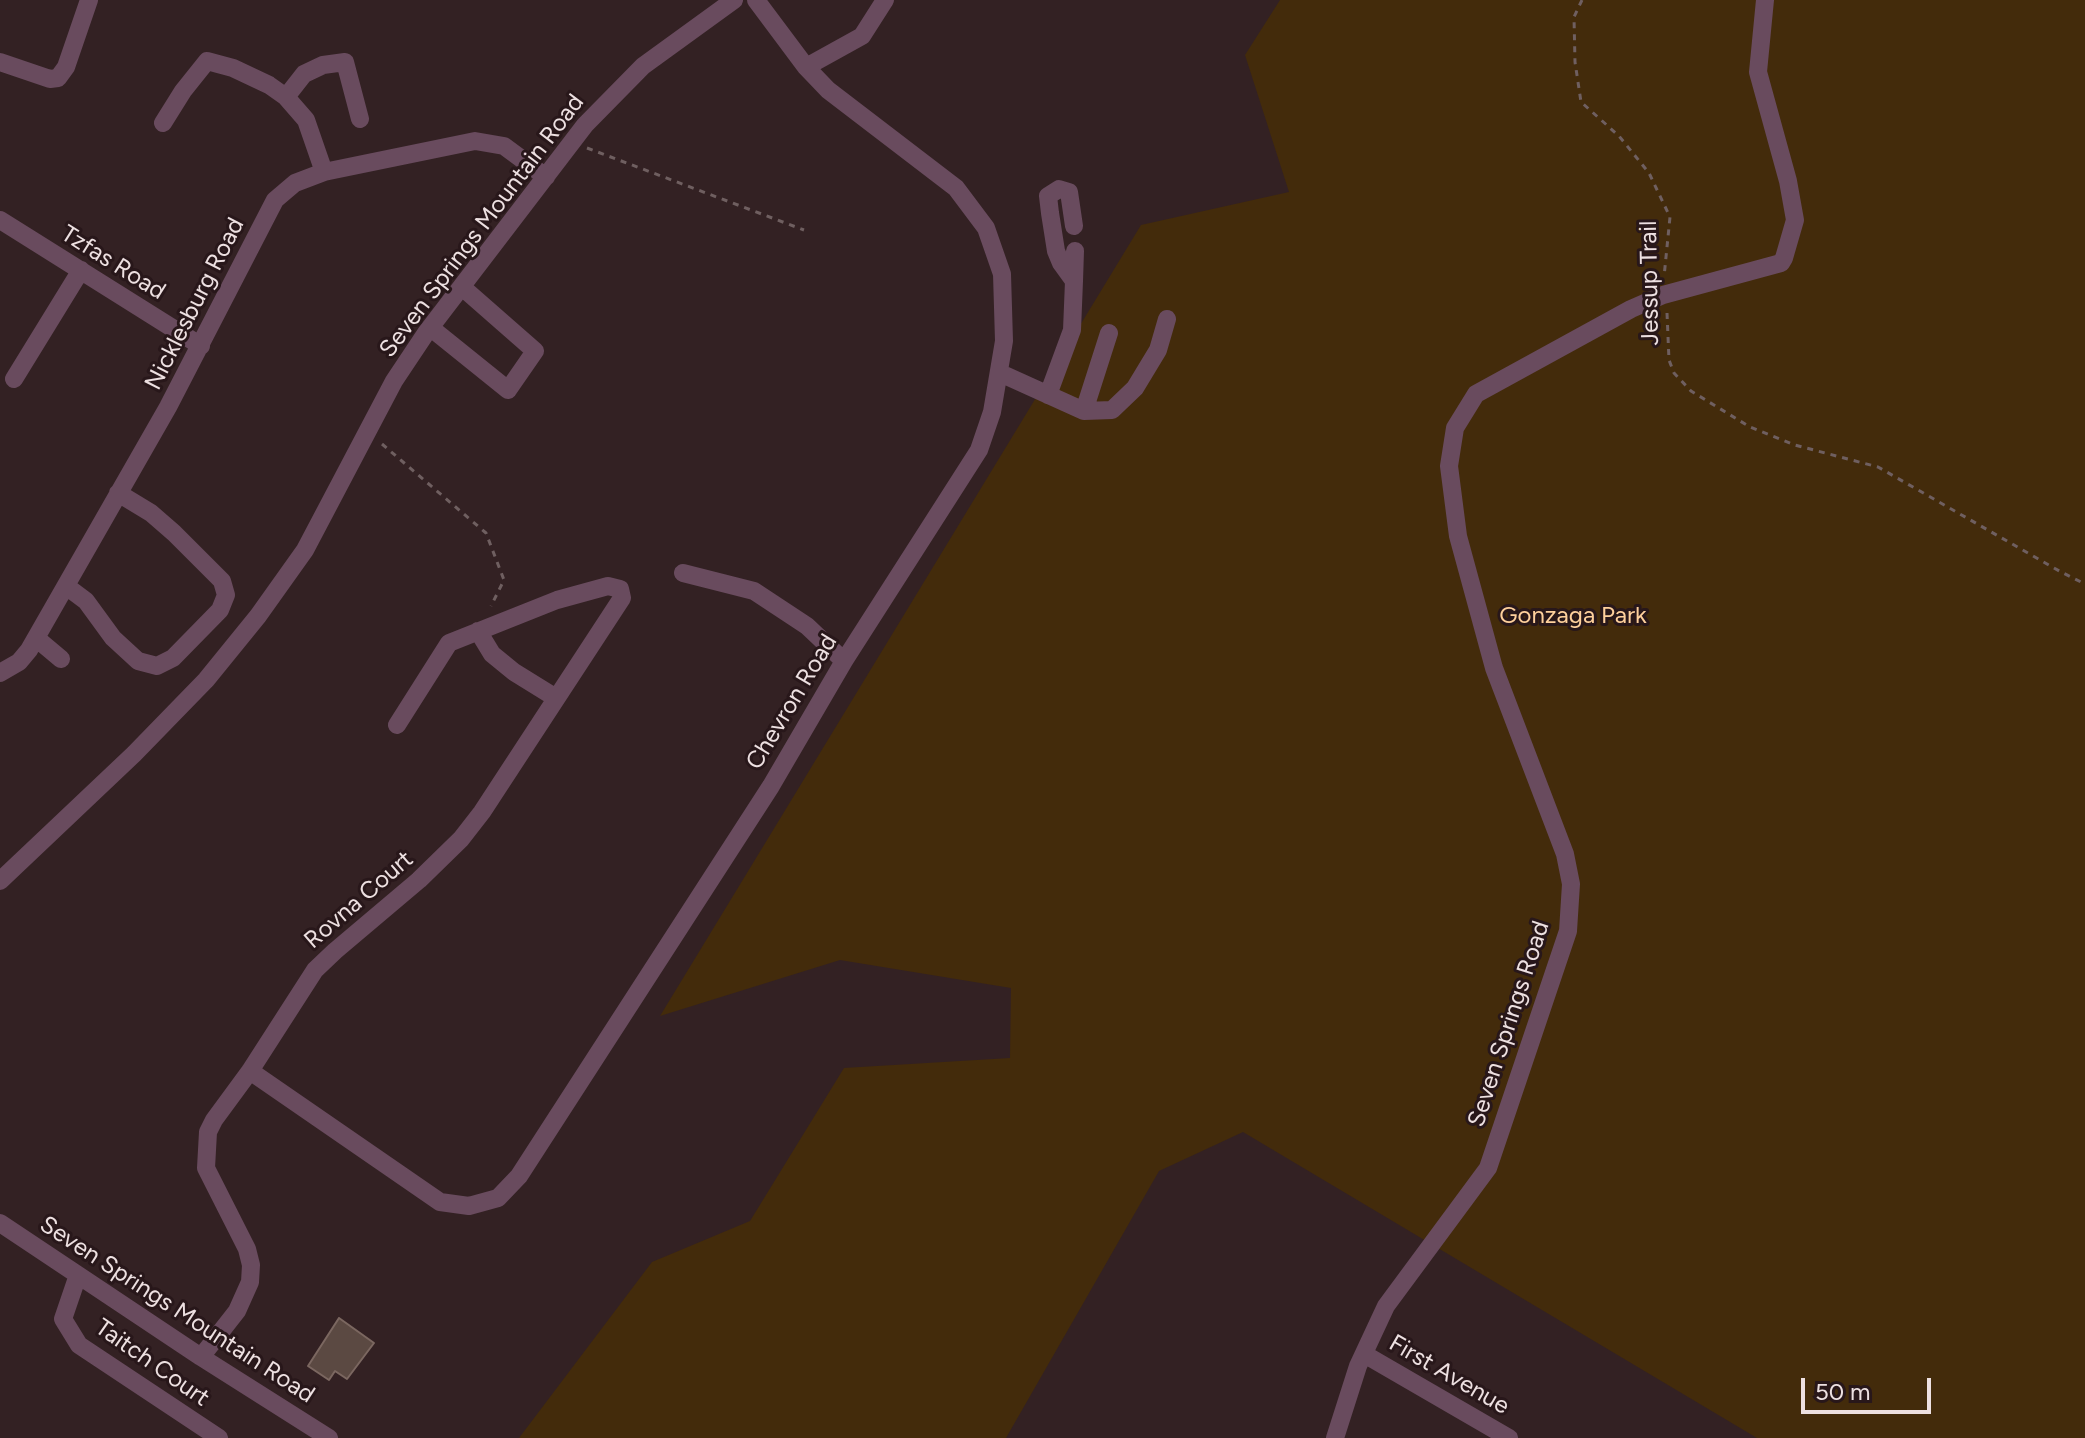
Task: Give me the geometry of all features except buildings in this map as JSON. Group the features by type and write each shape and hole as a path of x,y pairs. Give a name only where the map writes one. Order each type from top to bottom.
{"street":[{"path":"0,62 50,79 58,78 66,67 89,0"},
{"name":"Seven Springs Mountain Road","path":"0,881 134,754 206,680 241,637 305,550 394,381 585,125 643,66 734,0"},
{"name":"Chevron Road","path":"250,1071 440,1202 469,1206 498,1198 519,1176 746,825 844,661 979,450 992,412 1004,341 1002,274 986,228 956,188 828,90 806,67 756,0"},
{"path":"806,67 862,36 885,0"},
{"name":"Seven Springs Road","path":"1335,1438 1364,1354 1386,1306 1488,1168 1568,931 1571,884 1565,854 1494,668 1458,536 1449,466 1455,428 1476,394 1631,309 1663,295 1781,263 1795,220 1788,181 1758,72 1765,0"},
{"path":"163,123 207,61 233,68 286,97 306,120 324,172"},
{"path":"286,97 304,74 323,65 345,62 360,119"},
{"name":"Nicklesburg Road","path":"0,673 19,662 36,638 201,346 275,200 295,183 324,172 475,141 504,146 546,177"},
{"path":"1074,226 1069,192 1059,189 1048,196 1056,251 1074,281"},
{"name":"Tzfas Road","path":"0,220 201,346"},
{"path":"1048,395 1072,330 1075,251"},
{"path":"14,379 81,270"},
{"path":"431,328 508,390 535,351 462,287"},
{"path":"1000,373 1084,411 1112,410 1135,388 1158,350 1167,319"},
{"path":"1084,411 1109,333"},
{"path":"66,586 86,601 113,638 138,661 157,666 173,658 220,610 226,595 222,581 163,523 118,493"},
{"path":"683,573 754,591 807,626 844,661"},
{"name":"Rovna Court","path":"201,1357 237,1311 250,1282 251,1265 247,1249 206,1168 208,1132 315,970 419,880 461,839 482,812 622,598 620,589 608,586 557,600 478,631"},
{"path":"397,725 449,643 478,631 492,654 556,698"},
{"path":"36,638 61,659"},
{"name":"Seven Springs Mountain Road","path":"0,1223 329,1438"},
{"name":"Taitch Court","path":"78,1275 63,1319 79,1345 219,1438"},
{"name":"First Avenue","path":"1364,1354 1509,1438"}],"path":[{"name":"Jessup Trail","path":"1582,0 1574,17 1575,62 1581,102 1619,136 1649,173 1670,217 1663,295 1669,320 1669,360 1674,373 1691,391 1750,427 1795,445 1878,467 2085,584"},
{"path":"572,142 804,230"},
{"path":"370,429 387,449 486,533 504,580 491,606"}],"green space":[{"name":"Gonzaga Park","path":"1280,0 2085,0 2085,1438 1757,1438 1243,1132 1159,1171 1006,1438 519,1438 652,1262 750,1221 844,1068 1010,1058 1011,988 840,960 660,1016 1141,225 1289,192 1245,55"}]}
